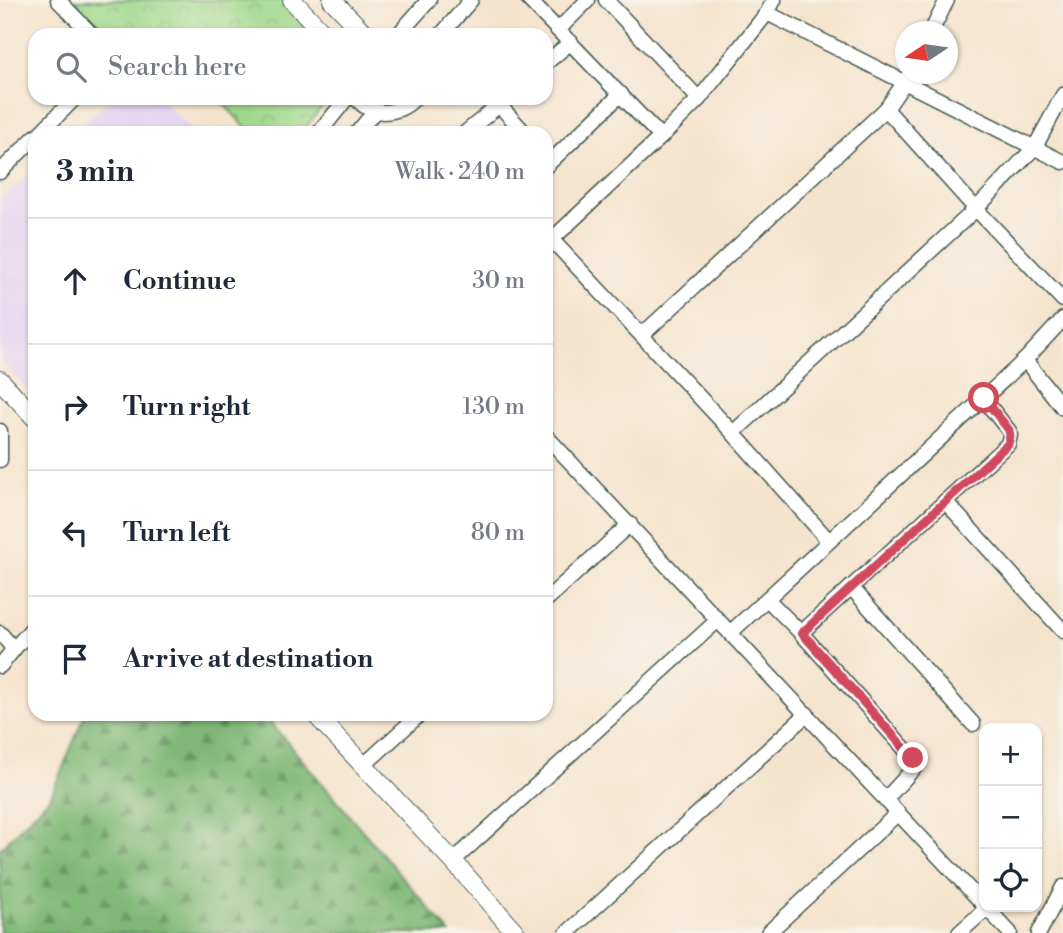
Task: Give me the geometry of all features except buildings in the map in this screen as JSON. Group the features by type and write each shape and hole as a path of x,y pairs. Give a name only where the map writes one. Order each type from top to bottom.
{"street":[{"path":"58,0 85,28"},
{"path":"292,0 318,28"},
{"path":"332,0 359,28"},
{"path":"404,28 429,0"},
{"path":"447,28 471,0"},
{"path":"529,0 661,137"},
{"path":"558,30 588,0"},
{"path":"606,0 699,99"},
{"path":"936,21 947,0"},
{"path":"553,238 699,99 770,7 895,71"},
{"path":"553,58 571,42"},
{"path":"642,335 886,108 904,84"},
{"path":"919,84 1063,162"},
{"path":"553,156 621,94"},
{"path":"733,433 976,209 1035,147 1063,95"},
{"path":"47,126 68,105"},
{"path":"325,126 341,105"},
{"path":"363,105 386,113 408,105"},
{"path":"474,126 499,105"},
{"path":"505,105 520,126"},
{"path":"886,108 976,209 1063,300"},
{"path":"363,126 375,111"},
{"path":"3,163 28,143"},
{"path":"553,246 642,335 830,541"},
{"path":"730,633 1025,360 1063,319"},
{"path":"1025,360 1063,408"},
{"path":"0,380 28,410"},
{"path":"802,633 1008,444 1009,430 984,398"},
{"path":"0,431 0,460"},
{"path":"553,443 979,901"},
{"path":"945,501 1063,631"},
{"path":"553,594 630,524"},
{"path":"851,587 973,724"},
{"path":"767,599 802,633 915,762 915,767 885,800"},
{"path":"453,861 718,620"},
{"path":"0,633 13,649"},
{"path":"0,666 28,633"},
{"path":"567,933 807,714"},
{"path":"322,721 453,861 516,933"},
{"path":"364,765 413,721"},
{"path":"768,933 898,813"},
{"path":"1039,933 1063,887"},
{"path":"959,933 980,912"},
{"path":"990,912 1010,933"}],"shaded area":[{"path":"103,105 168,105 187,126 81,126"},
{"path":"28,174 28,391 0,359 0,200"}],"green space":[{"path":"74,0 284,0 309,28 100,28"},
{"path":"225,105 323,105 307,126 244,126"},
{"path":"82,721 269,721 450,933 0,933 0,849 51,796"}],"route":[{"path":"913,758 802,633 1008,444 1009,430 984,398"}]}
